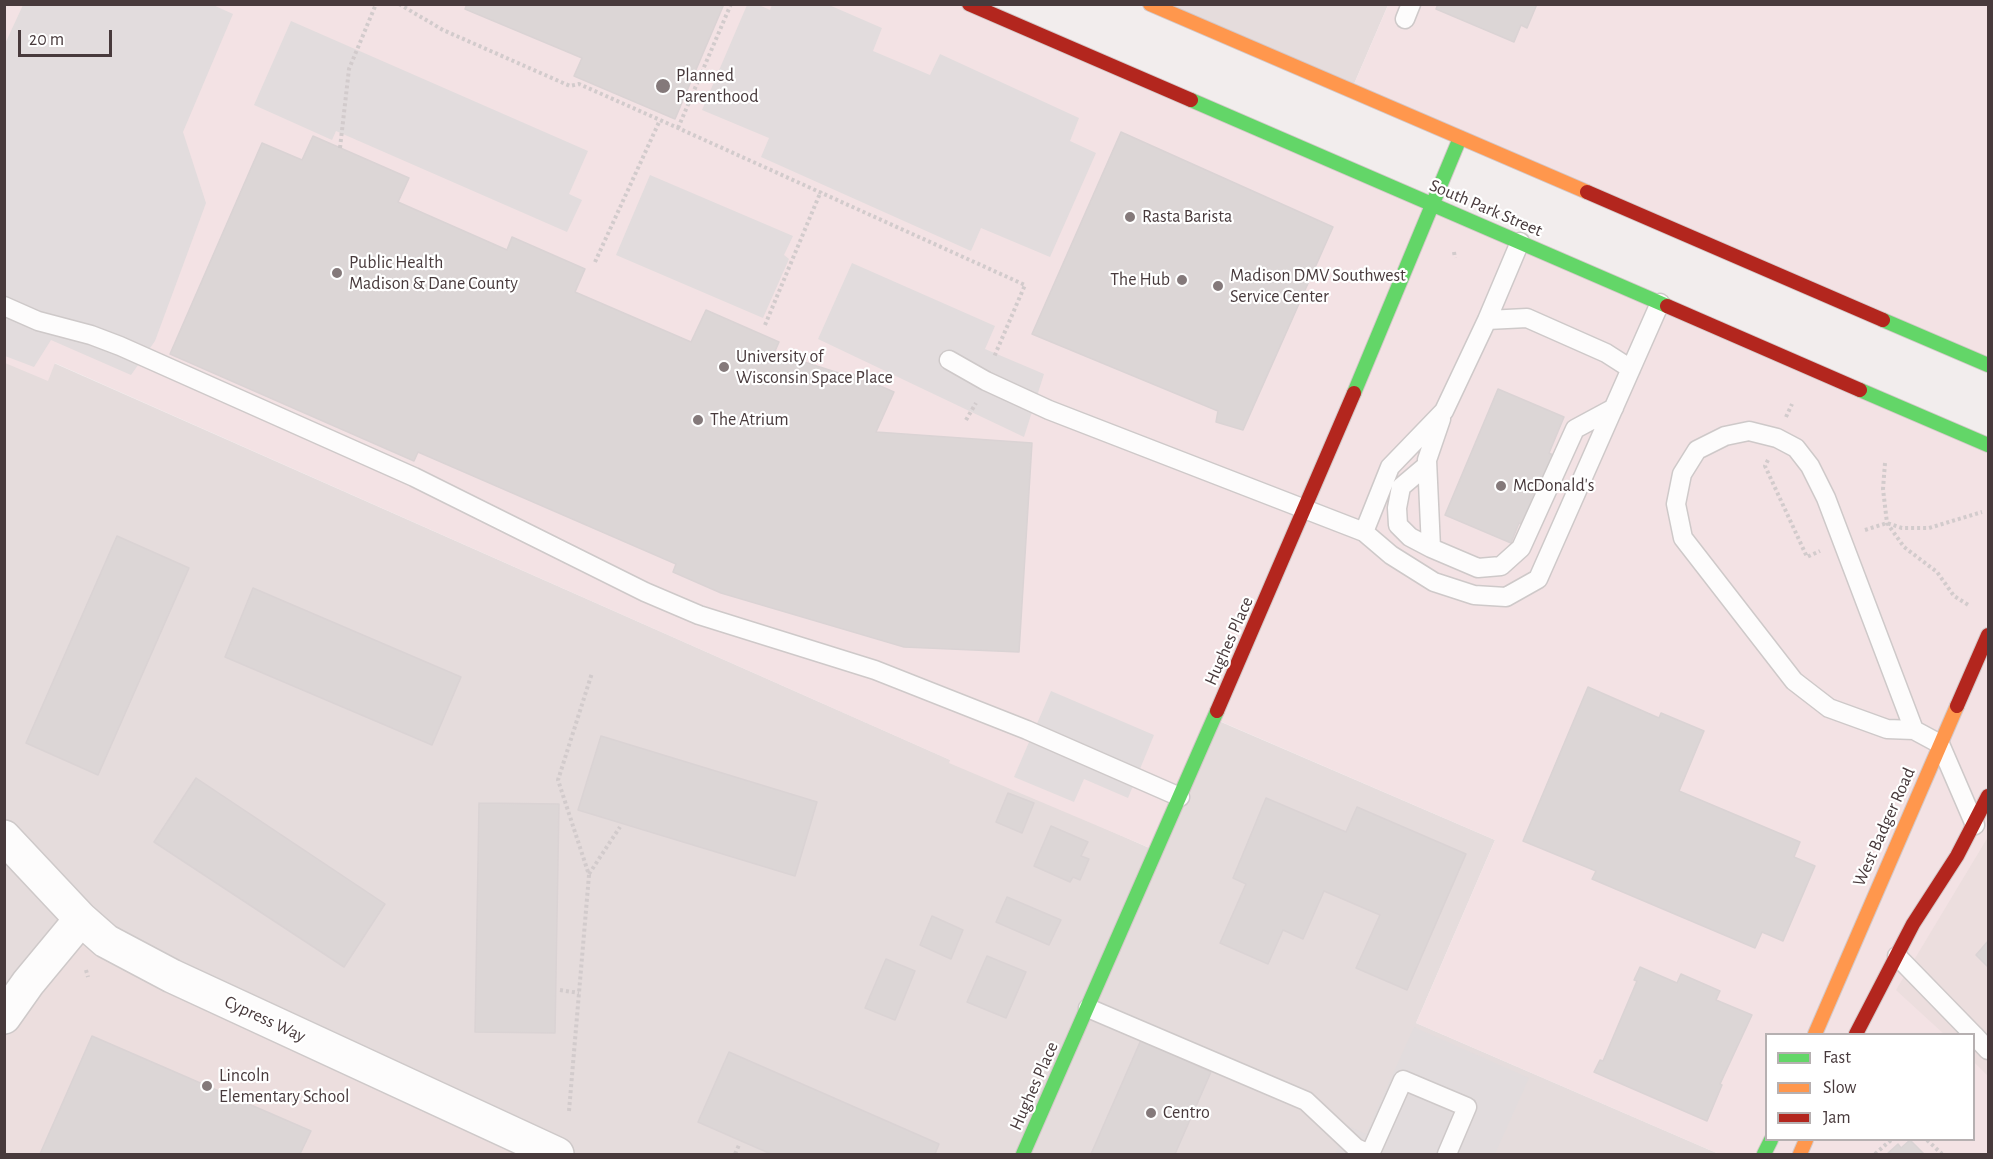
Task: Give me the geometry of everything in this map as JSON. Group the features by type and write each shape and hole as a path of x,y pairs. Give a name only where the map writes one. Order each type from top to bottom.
{"main road":[{"name":"South Park Street","path":"969,4 1989,446"},
{"path":"1150,4 1186,11 1460,138 1989,365"},
{"name":"Hughes Place","path":"1023,1155 1306,508 1460,138"},
{"name":"West Badger Road","path":"1816,1033 1989,635"},
{"path":"1857,1033 1913,924 1975,825 1989,796"},
{"path":"1764,1155 1771,1141"},
{"path":"1800,1155 1806,1141"}],"street":[{"name":"Cypress Way","path":"4,837 81,919 106,941 172,976 557,1155"},
{"path":"4,1017 28,983 81,919"}],"lane":[{"path":"1431,548 1427,465 1444,411 1487,320 1520,242"},
{"path":"949,360 986,381 1049,410 1364,532 1391,555 1434,582 1474,595 1506,597 1538,579 1660,303"},
{"path":"4,306 38,321 92,335 131,351 414,477 645,592 699,615 875,670 1027,730 1180,797"},
{"path":"1487,320 1527,318 1606,353 1631,369"},
{"path":"1427,465 1401,487 1397,508 1398,525 1410,537 1478,568 1501,566 1521,548 1575,429 1614,408"},
{"path":"1364,532 1390,467 1444,411"},
{"path":"1914,730 1826,498 1810,466 1796,448 1777,438 1749,431 1725,436 1697,450 1682,474 1676,504 1683,538 1794,681 1829,708 1887,729 1914,730 1940,744 1975,825"},
{"path":"1897,956 1971,1033"},
{"path":"1088,1008 1305,1101 1356,1148 1370,1155 1403,1080 1467,1107 1447,1155"},
{"path":"1975,1037 1989,1050"}],"path":[{"path":"340,148 349,69 376,4"},
{"path":"399,4 443,30 570,86 579,84 821,191 1025,285 989,368 986,381 966,420"},
{"path":"678,128 731,4"},
{"path":"595,262 660,120"},
{"path":"765,325 821,191"},
{"path":"1792,404 1765,466 1807,557 1841,540 1887,523 1902,528 1929,528 1982,512"},
{"path":"1885,463 1883,489 1887,523 1904,547 1933,568 1954,596 1970,606"},
{"path":"569,1111 589,875 558,780 592,674"},
{"path":"589,875 620,827"},
{"path":"86,970 88,977"},
{"path":"560,990 579,993"},
{"path":"1875,1155 1890,1141"},
{"path":"1928,1141 1942,1155"},
{"path":"735,1155 739,1145"}],"shaded area":[{"path":"211,4 233,14 183,132 206,203 155,341 131,375 51,340 34,367 5,356 4,46 23,5"},
{"path":"4,5 969,5 1988,445 1988,1154 1719,1154 1416,1023 1495,840 1215,719 1157,851 949,763 950,760 55,363 48,381 5,363"},
{"path":"747,5 759,5 770,10 772,5 829,5 882,28 873,51 930,75 940,54 1079,118 1070,141 1096,153 1050,257 981,228 971,251 761,157 769,138 702,110"},
{"path":"1150,5 1388,5 1351,91"},
{"path":"1388,5 1988,5 1988,365 1351,91"},
{"path":"291,21 588,151 569,194 582,200 567,232 336,131 332,140 254,105"},
{"path":"650,175 793,236 784,255 789,259 763,318 616,255"},
{"path":"852,263 995,326 985,349 1044,374 1024,437 818,339"},
{"path":"4,341 1156,851 1214,719 1495,840 1416,1023 1719,1154 5,1154"},
{"path":"1051,691 1154,735 1128,798 1084,779 1074,802 1014,777"},
{"path":"1988,837 1988,1076 1975,1063 1975,1033 1943,1033 1896,990"},
{"name":"Lincoln Elementary School","path":"81,919 557,1154 5,1154 5,1017"},
{"path":"1414,1027 1529,1078 1495,1154 1335,1154 1348,1126 1366,1134"}],"building":[{"path":"467,4 724,4 675,119 574,76 582,58 465,9"},
{"path":"1438,4 1537,4 1527,28 1521,25 1514,42 1436,9"},
{"name":"The Hub","path":"1121,132 1333,227 1243,430 1216,422 1218,411 1032,334"},
{"path":"313,136 409,178 398,202 507,250 512,237 585,269 575,292 691,342 706,310 779,342 772,358 792,358 851,377 853,374 894,392 876,432 1032,443 1019,652 904,647 721,593 673,572 676,564 418,452 414,461 170,354 262,143 302,160"},
{"name":"McDonald's","path":"1498,389 1564,417 1549,453 1557,457 1528,527 1519,523 1511,543 1445,515"},
{"path":"117,536 189,568 98,775 26,743"},
{"path":"253,588 461,677 432,745 225,657"},
{"path":"1588,687 1659,718 1661,713 1704,731 1679,791 1800,842 1794,857 1815,866 1783,941 1762,932 1755,948 1592,879 1596,871 1523,841"},
{"path":"601,736 817,802 795,876 578,810"},
{"path":"196,778 385,904 344,967 154,842"},
{"path":"1008,793 1034,803 1022,833 996,822"},
{"path":"1266,798 1346,832 1357,807 1466,854 1407,990 1356,968 1380,915 1324,891 1303,939 1283,930 1268,964 1220,943 1246,884 1233,878"},
{"path":"479,803 559,804 555,1033 475,1032"},
{"path":"1051,826 1088,842 1081,856 1089,859 1080,880 1073,877 1070,882 1034,866"},
{"path":"1007,897 1061,920 1049,945 996,922"},
{"path":"932,916 963,930 951,959 920,945"},
{"path":"1988,941 1988,967 1976,955"},
{"path":"987,956 1026,972 1006,1018 967,1002"},
{"path":"886,959 915,971 895,1020 865,1008"},
{"path":"1640,967 1677,983 1681,974 1720,991 1716,1000 1752,1015 1720,1084 1722,1085 1707,1121 1594,1072 1600,1060 1603,1061 1637,981 1634,980"},
{"path":"92,1036 311,1131 300,1154 40,1154"},
{"name":"Centro","path":"1141,1040 1211,1072 1175,1154 1091,1154"},
{"path":"729,1052 939,1144 935,1154 771,1154 698,1122"},
{"path":"1911,1141 1924,1154 1887,1154 1898,1144 1901,1148"}],"traffic: fast":[{"path":"1191,100 1667,306"},
{"path":"1354,393 1460,138"},
{"path":"1883,320 1988,365"},
{"path":"1860,390 1988,445"},
{"path":"1023,1154 1217,711"},
{"path":"1764,1154 1770,1141"}],"traffic: slow":[{"path":"1150,4 1587,192"},
{"path":"1815,1033 1957,706"},
{"path":"1800,1154 1806,1141"}],"traffic: jam":[{"path":"969,4 1191,100"},
{"path":"1587,192 1883,320"},
{"path":"1667,306 1860,390"},
{"path":"1217,711 1354,393"},
{"path":"1957,706 1988,635"},
{"path":"1857,1033 1913,924 1957,856 1988,796"}],"place":[{"name":"Planned Parenthood","path":"663,86"},
{"name":"Rasta Barista","path":"1130,217"},
{"name":"Public Health Madison & Dane County","path":"337,273"},
{"name":"The Hub","path":"1182,280"},
{"name":"Madison DMV Southwest Service Center","path":"1218,286"},
{"name":"University of Wisconsin Space Place","path":"724,367"},
{"name":"The Atrium","path":"698,420"},
{"name":"McDonald's","path":"1501,486"},
{"name":"Lincoln Elementary School","path":"207,1086"},
{"name":"Centro","path":"1151,1113"}]}
